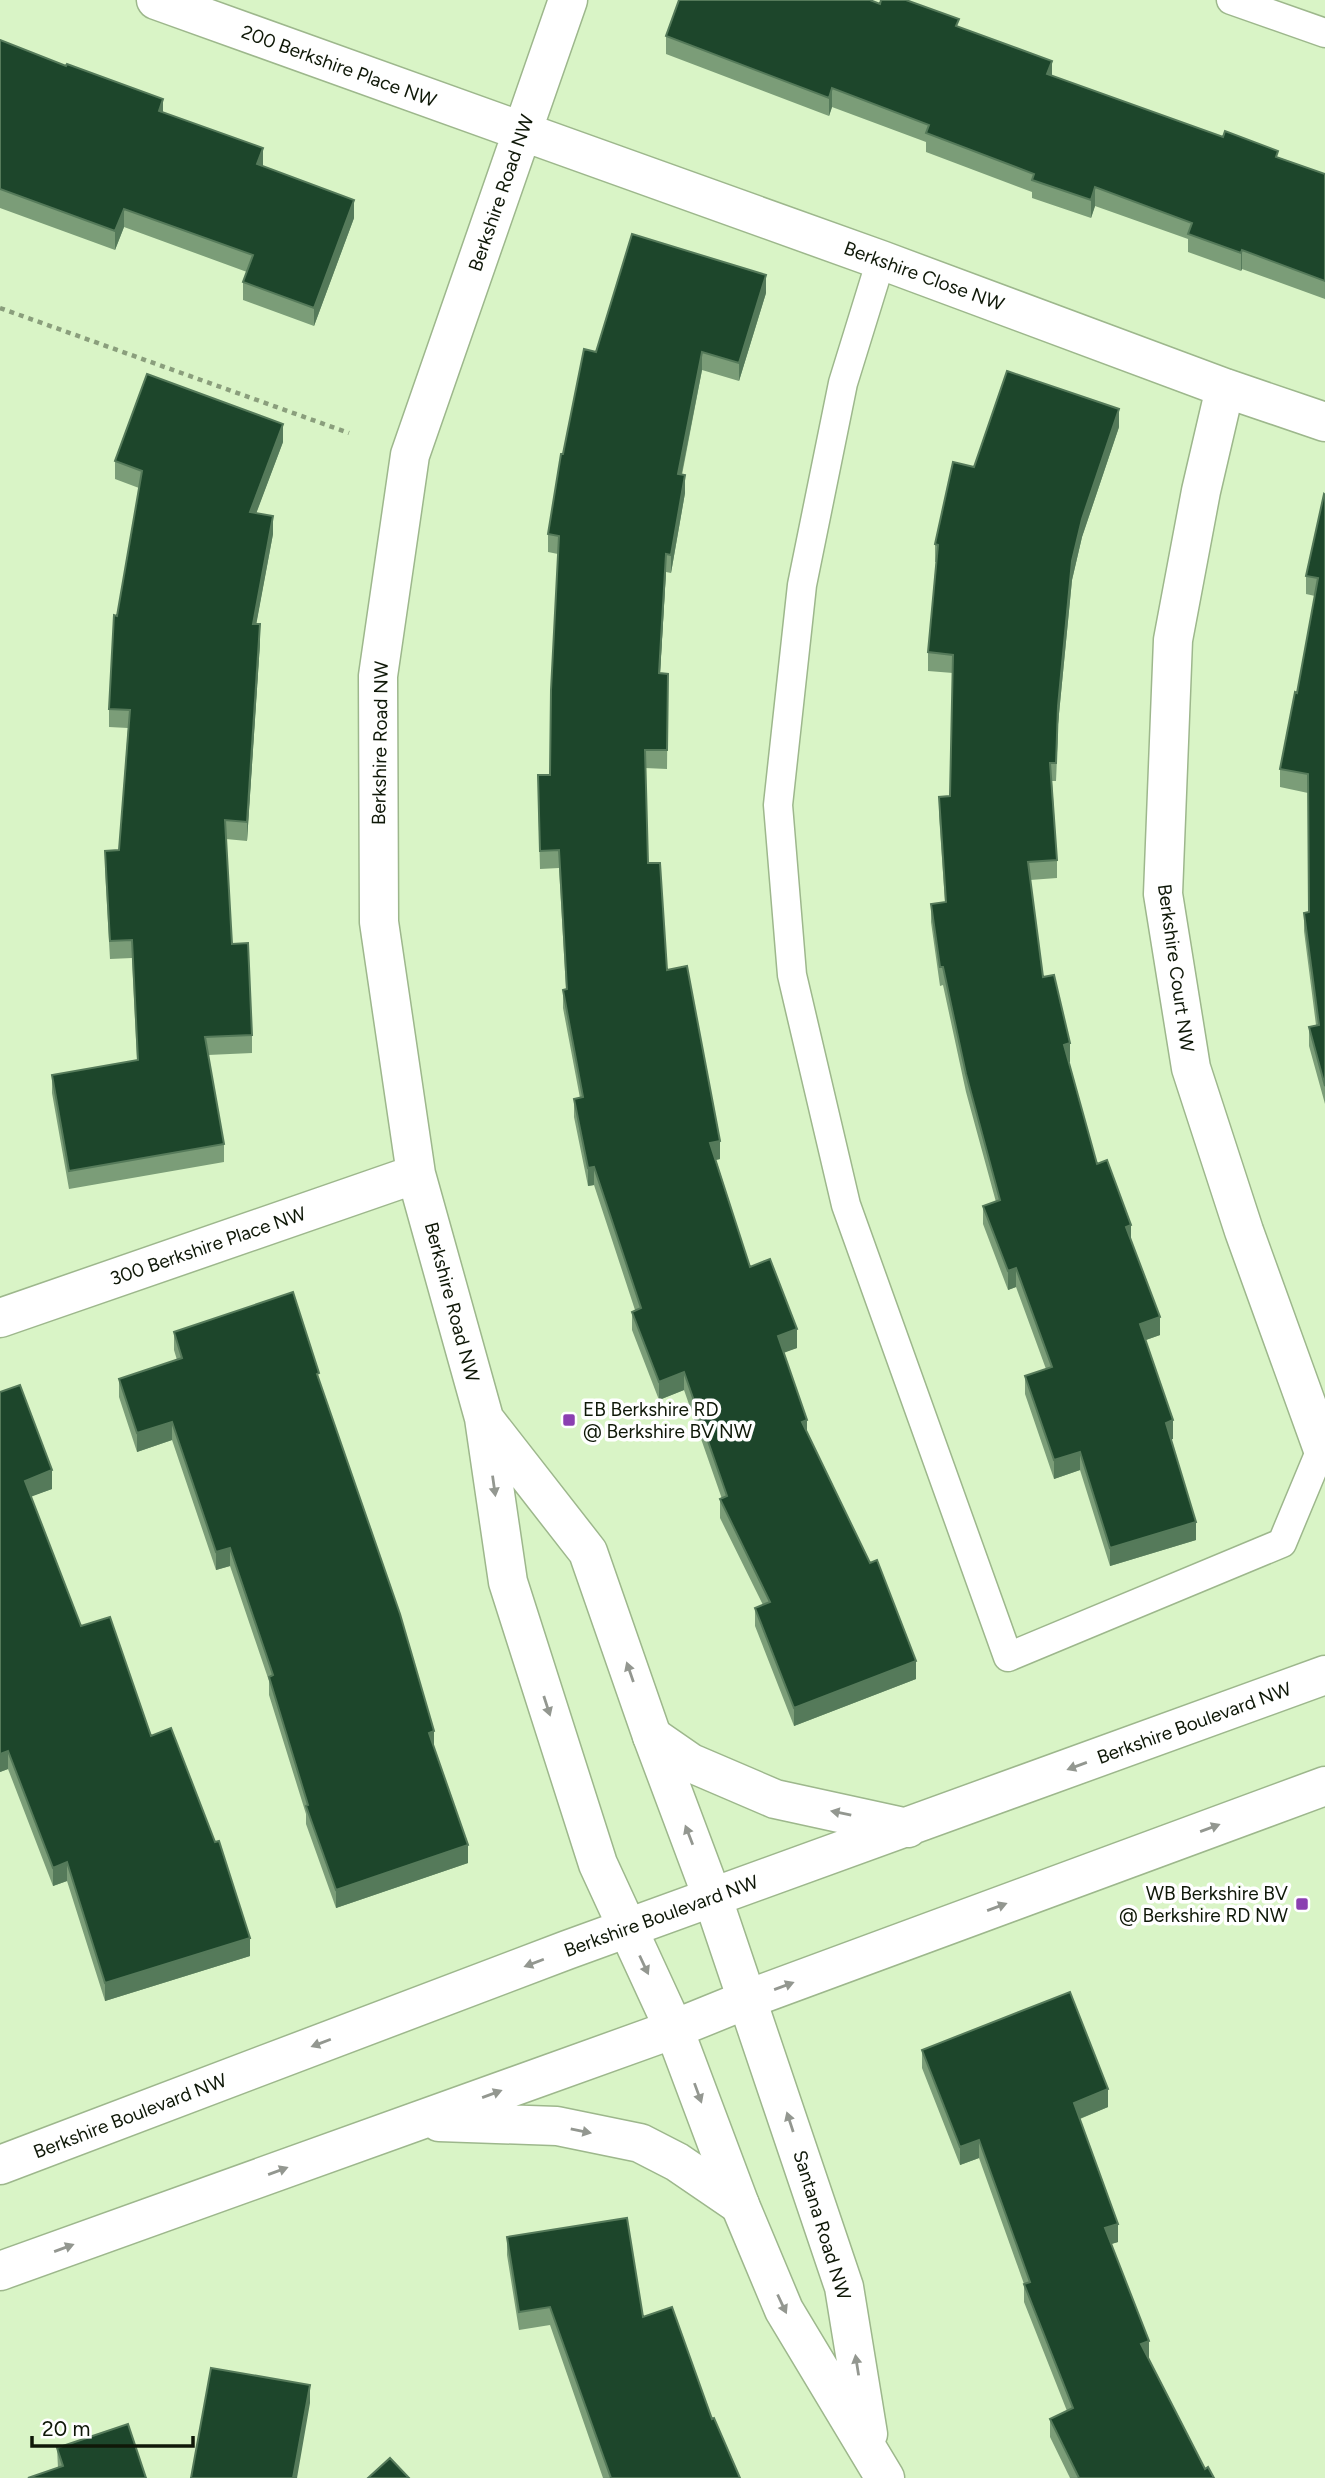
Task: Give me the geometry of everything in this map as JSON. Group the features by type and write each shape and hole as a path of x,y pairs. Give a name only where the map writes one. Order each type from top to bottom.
{"street":[{"name":"200 Berkshire Place NW","path":"156,0 522,133"},
{"name":"Berkshire Road NW","path":"568,0 410,456 377,676 379,922 416,1174 484,1418 508,1582 598,1864 674,2029"},
{"name":"Berkshire Close NW","path":"522,133 881,260 1224,388 1325,422"},
{"name":"Berkshire Court NW","path":"1224,388 1200,491 1173,640 1163,894 1191,1068 1244,1231 1322,1447"},
{"name":"300 Berkshire Place NW","path":"0,1318 416,1174"},
{"name":"Berkshire Road NW","path":"484,1418 588,1552 748,1999"},
{"name":"Berkshire Boulevard NW","path":"0,2165 627,1928 1325,1675"},
{"path":"652,1736 691,1763 775,1799 908,1828"},
{"path":"0,2271 674,2029 748,1999 1325,1786"},
{"name":"Santana Road NW","path":"748,1999 844,2287 878,2467"},
{"name":"Santana Road NW","path":"674,2029 740,2205 784,2310 878,2467"},
{"path":"416,2121 557,2126 640,2144 677,2162 740,2205"}],"lane":[{"path":"1231,0 1325,33"},
{"path":"881,260 844,383 802,585 778,805 792,975 846,1205 1008,1657 1282,1543 1322,1447"}],"path":[{"path":"0,308 349,433"}],"building":[{"path":"679,0 870,0 880,4 881,0 906,0 959,19 956,26 1052,61 1047,74 1223,137 1225,131 1278,151 1276,157 1325,174 1325,281 1242,250 1241,253 1188,234 1192,223 1095,187 1091,200 1032,180 1034,174 926,133 929,125 832,88 829,98 666,36"},
{"path":"0,40 163,99 159,111 263,148 257,164 354,200 314,308 243,282 253,255 124,209 115,231 0,189"},
{"path":"632,234 766,275 739,363 702,352 678,474 685,475 671,555 666,554 659,673 668,674 667,750 645,750 648,863 660,863 667,970 687,966 720,1141 710,1143 750,1267 770,1259 797,1329 778,1336 807,1420 802,1422 870,1563 877,1560 916,1661 794,1708 755,1608 770,1602 720,1499 727,1496 684,1372 659,1382 632,1312 641,1308 594,1167 588,1168 574,1099 583,1097 563,990 567,989 559,850 540,851 538,775 550,775 551,690 559,536 548,534 561,454 584,349 596,352"},
{"path":"1007,371 1119,409 1082,519 1072,561 1058,706 1056,763 1050,763 1057,860 1028,862 1043,977 1054,975 1070,1043 1064,1045 1097,1164 1107,1160 1131,1225 1126,1227 1160,1317 1140,1324 1173,1420 1166,1423 1196,1522 1110,1548 1080,1452 1054,1460 1025,1376 1052,1367 1016,1268 1008,1271 983,1206 1000,1200 966,1074 943,967 940,967 931,904 946,902 939,797 950,796 953,655 928,652 938,545 935,544 953,462 974,467"},
{"path":"147,374 283,424 250,512 273,516 253,624 260,624 247,822 225,820 232,944 248,943 252,1035 205,1037 224,1144 69,1171 52,1075 138,1060 132,940 110,941 105,851 119,850 130,710 109,709 114,615 117,616 142,471 115,461"},
{"path":"1324,494 1325,1086 1309,1027 1319,1025 1304,913 1309,912 1308,774 1280,769 1318,578 1306,576"},
{"path":"293,1292 319,1373 317,1374 400,1614 434,1731 429,1733 468,1845 336,1890 306,1806 308,1805 269,1677 273,1675 230,1548 216,1552 172,1422 137,1433 119,1379 182,1358 174,1332"},
{"path":"20,1385 52,1470 25,1481 81,1626 110,1617 151,1736 171,1728 215,1842 219,1841 250,1938 105,1983 67,1862 53,1868 8,1751 0,1754 0,1392"},
{"path":"1070,1992 1108,2089 1074,2103 1118,2224 1105,2228 1149,2341 1141,2344 1205,2469 1208,2467 1214,2478 1079,2478 1050,2419 1073,2408 1024,2284 1030,2282 979,2140 960,2147 922,2050"},
{"path":"627,2218 643,2317 672,2307 712,2419 714,2418 740,2478 611,2478 550,2307 519,2312 507,2237"},
{"path":"211,2368 310,2385 293,2478 191,2478"},
{"path":"128,2424 146,2478 28,2478 63,2466 57,2448"},
{"path":"390,2458 409,2478 368,2478"}],"place":[{"name":"EB Berkshire RD @ Berkshire BV NW","path":"569,1420"},
{"name":"WB Berkshire BV @ Berkshire RD NW","path":"1302,1904"}]}
